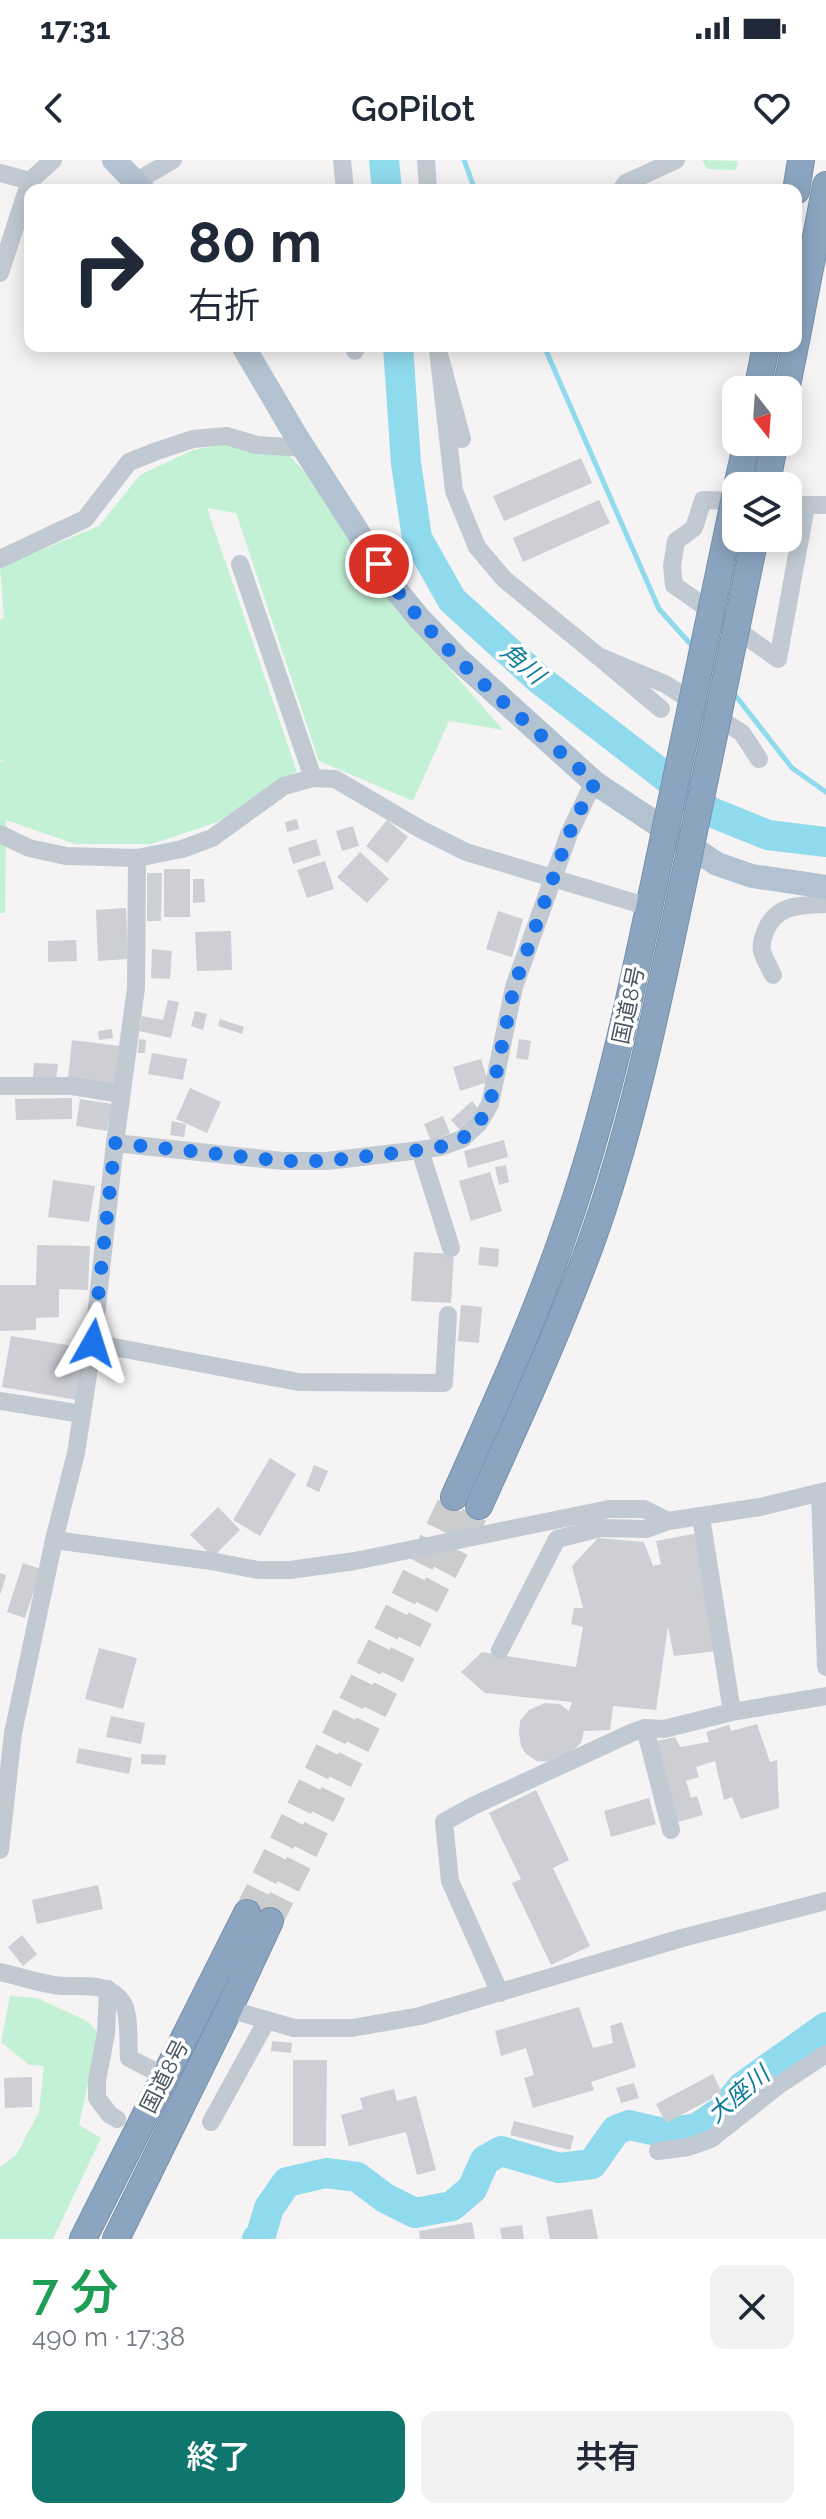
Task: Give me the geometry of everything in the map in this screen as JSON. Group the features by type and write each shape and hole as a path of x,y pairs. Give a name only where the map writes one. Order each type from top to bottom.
{"highway":[{"path":"797,184 801,160"},
{"path":"802,313 826,185"},
{"path":"760,376 765,352"},
{"path":"789,376 794,352"},
{"name":"国道8号","path":"454,1497 510,1371 564,1232 597,1130 619,1047 723,552"},
{"name":"国道8号","path":"479,1506 534,1387 591,1241 646,1054 752,552"},
{"name":"国道8号","path":"83,2239 164,2076 258,1917 229,2009 116,2239"}],"main road":[{"path":"114,160 137,184"},
{"path":"247,352 392,585 457,658 595,783 717,864 752,876 826,887"}],"street":[{"path":"29,184 53,160"},
{"path":"142,184 173,160"},
{"path":"342,160 344,184"},
{"path":"426,160 428,184"},
{"path":"625,184 676,160"},
{"path":"0,173 30,181"},
{"path":"0,273 24,199"},
{"path":"438,352 454,491 477,547 504,579 661,709"},
{"path":"439,352 462,439"},
{"path":"0,559 85,519 129,462 157,451 193,439 226,436 257,445 304,448"},
{"path":"722,501 703,500 694,528 676,541 672,566 674,585 778,659 791,552"},
{"path":"802,505 826,505"},
{"path":"240,564 313,778"},
{"path":"598,656 665,684 742,733 759,759"},
{"path":"0,834 29,848 66,856 137,858 182,849 212,838 284,786 313,778 335,779 466,852 649,907"},
{"path":"115,1143 283,1161 327,1161 440,1147 462,1139 479,1123 490,1104 514,987 569,834 595,783"},
{"path":"0,1850 13,1733 76,1453 93,1343 136,988 137,858"},
{"path":"773,975 761,950 770,919 798,905 826,904"},
{"path":"0,1086 72,1086 121,1094"},
{"path":"420,1150 451,1248"},
{"path":"93,1343 299,1382 444,1383 448,1315"},
{"path":"0,1401 82,1414"},
{"path":"500,1650 557,1539 600,1528 646,1529 668,1521 760,1507 823,1492 826,1667"},
{"path":"54,1540 258,1570 290,1570 355,1561 609,1509 644,1509 668,1521"},
{"path":"701,1517 732,1712"},
{"path":"500,1993 450,1881 444,1822 543,1773 645,1728 664,1729 732,1712 826,1696"},
{"path":"645,1728 671,1830"},
{"path":"229,2009 294,2028 352,2028 420,2016 682,1938 826,1901"},
{"path":"0,1972 56,1986 108,1989 123,2003 129,2058 164,2076"},
{"path":"108,1989 106,2033 97,2098 117,2119"},
{"path":"211,2122 267,2020"},
{"path":"658,2151 688,2147 711,2139 779,2085 826,2054"}],"green space":[{"path":"702,160 738,161 736,170 707,169"},
{"path":"231,443 289,455 325,494 387,597 503,730 449,721 413,801 319,761 236,513 207,508 297,772 217,822 152,844 75,844 6,820 5,913 0,913 0,761 6,763 0,759 0,620 4,617 0,567 99,526 140,475 193,450"},
{"path":"10,1996 37,1998 87,2021 99,2033 79,2125 101,2138 53,2239 0,2239 0,2167 16,2155 39,2112 44,2066 29,2065 1,2042"}],"building":[{"path":"581,458 592,483 504,521 493,496"},
{"path":"599,500 610,523 523,562 513,538"},
{"path":"297,819 299,829 287,832 285,822"},
{"path":"387,820 408,837 387,863 366,846"},
{"path":"353,826 359,846 342,851 336,831"},
{"path":"316,839 321,855 293,864 288,848"},
{"path":"360,852 389,879 367,903 337,877"},
{"path":"325,861 334,889 307,898 297,870"},
{"path":"164,869 190,869 190,917 164,917"},
{"path":"147,873 162,873 161,921 147,921"},
{"path":"193,879 204,879 205,902 193,903"},
{"path":"126,908 128,959 98,961 96,910"},
{"path":"498,911 523,919 512,957 486,949"},
{"path":"231,931 232,970 197,971 195,932"},
{"path":"76,940 77,961 48,962 48,941"},
{"path":"152,949 172,951 170,979 151,978"},
{"path":"168,1000 179,1002 171,1038 139,1031 142,1016 163,1020"},
{"path":"195,1011 207,1014 203,1030 191,1026"},
{"path":"220,1019 244,1027 242,1034 218,1026"},
{"path":"112,1029 113,1038 99,1040 98,1031"},
{"path":"139,1039 146,1040 145,1053 138,1053"},
{"path":"519,1039 531,1041 528,1060 516,1058"},
{"path":"72,1040 120,1046 115,1084 68,1078"},
{"path":"152,1053 187,1059 183,1080 148,1074"},
{"path":"481,1059 488,1082 460,1091 453,1067"},
{"path":"34,1063 58,1064 56,1079 33,1077"},
{"path":"190,1088 221,1102 207,1133 176,1119"},
{"path":"72,1098 72,1119 16,1120 15,1099"},
{"path":"80,1099 112,1104 107,1131 76,1126"},
{"path":"472,1101 480,1110 459,1129 451,1120"},
{"path":"443,1116 450,1133 431,1141 424,1124"},
{"path":"172,1121 186,1124 184,1137 170,1135"},
{"path":"504,1140 508,1157 468,1168 464,1151"},
{"path":"506,1165 509,1182 499,1185 495,1167"},
{"path":"490,1172 502,1211 471,1221 459,1181"},
{"path":"53,1180 95,1186 89,1222 48,1217"},
{"path":"37,1245 90,1246 88,1290 59,1289 59,1317 36,1318 36,1330 0,1331 0,1285 36,1285"},
{"path":"480,1247 499,1249 498,1267 478,1265"},
{"path":"414,1252 454,1254 451,1303 411,1301"},
{"path":"461,1305 482,1307 479,1343 458,1341"},
{"path":"11,1336 86,1348 77,1400 2,1387"},
{"path":"270,1458 296,1474 260,1536 233,1520"},
{"path":"314,1465 328,1471 319,1492 306,1486"},
{"path":"218,1507 240,1530 213,1557 190,1535"},
{"path":"698,1533 717,1651 674,1656 668,1627 656,1710 613,1706 610,1730 584,1731 581,1743 569,1754 553,1762 537,1761 526,1754 519,1733 520,1721 529,1710 545,1703 560,1704 569,1711 572,1702 485,1693 461,1672 482,1652 576,1667 583,1627 571,1624 574,1608 583,1608 572,1566 598,1538 644,1542 653,1566 661,1564 656,1541"},
{"path":"23,1563 41,1569 25,1618 7,1612"},
{"path":"0,1573 6,1575 1,1593 0,1593"},
{"path":"99,1648 137,1658 123,1709 85,1699"},
{"path":"111,1716 145,1723 141,1744 106,1737"},
{"path":"757,1724 770,1762 777,1760 779,1808 741,1819 732,1797 724,1800 715,1761 696,1767 699,1777 686,1781 691,1798 697,1796 703,1815 675,1823 657,1741 675,1737 680,1747 709,1742 706,1732 729,1725 731,1731"},
{"path":"79,1748 132,1758 129,1774 76,1763"},
{"path":"141,1754 166,1755 165,1765 141,1764"},
{"path":"536,1790 569,1860 553,1868 590,1946 551,1965 512,1883 521,1879 489,1813"},
{"path":"649,1798 656,1824 611,1837 604,1811"},
{"path":"98,1885 103,1909 37,1924 32,1900"},
{"path":"22,1935 37,1954 23,1966 8,1947"},
{"path":"579,2007 593,2048 613,2043 610,2026 622,2022 636,2067 591,2082 594,2090 533,2108 524,2078 534,2075 526,2048 501,2056 495,2031"},
{"path":"272,2041 292,2043 291,2053 271,2051"},
{"path":"293,2060 327,2060 326,2146 293,2146"},
{"path":"713,2074 722,2093 666,2123 656,2104"},
{"path":"32,2077 32,2107 5,2108 4,2078"},
{"path":"634,2083 639,2098 621,2103 616,2088"},
{"path":"394,2089 397,2101 416,2096 436,2170 417,2175 406,2132 349,2146 341,2115 363,2109 360,2098"},
{"path":"514,2121 574,2136 570,2150 510,2135"},
{"path":"592,2209 598,2239 550,2239 546,2217"},
{"path":"472,2222 475,2239 420,2239 419,2231"},
{"path":"522,2225 524,2239 502,2239 500,2228"}],"waterway":[{"name":"角川","path":"384,160 386,184"},
{"path":"464,160 473,184"},
{"name":"角川","path":"398,352 406,463 417,538 452,600 540,680 711,812 768,835 826,842"},
{"path":"547,352 659,609 694,648"},
{"path":"732,691 792,768 826,792"},
{"name":"大座川","path":"257,2239 269,2208 287,2182 326,2173 357,2177 385,2198 415,2213 452,2206 472,2189 485,2160 501,2151 559,2168 592,2164 616,2130 629,2125 664,2133 697,2128 722,2111 742,2087 826,2027"}],"tunnel":[{"path":"247,1913 454,1497"},
{"path":"270,1921 479,1506"}],"route":[{"path":"93,1343 115,1143 283,1161 327,1161 440,1147 462,1139 479,1123 490,1104 514,987 569,834 595,783 457,658 419,618 379,564"}]}
